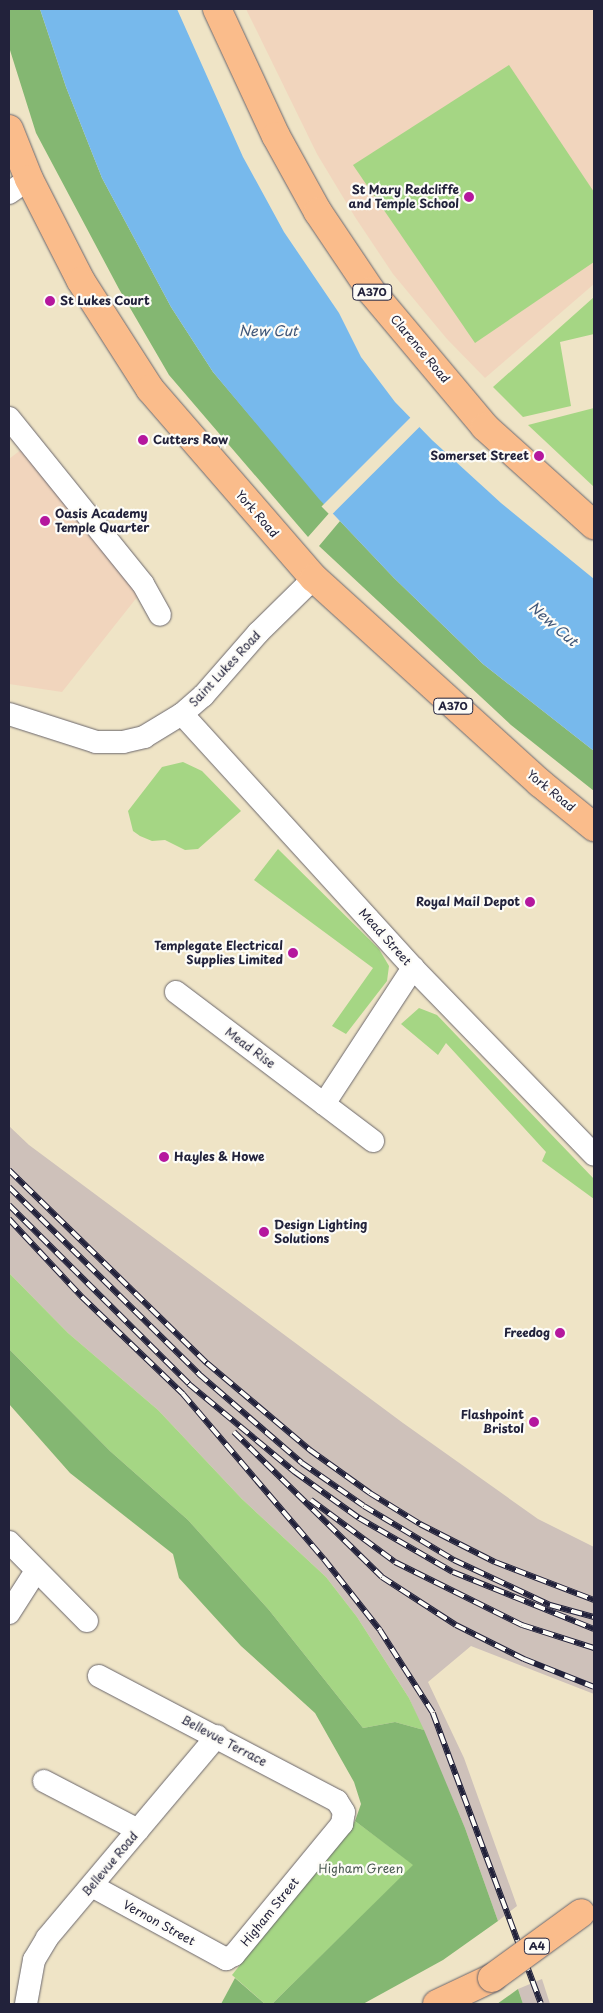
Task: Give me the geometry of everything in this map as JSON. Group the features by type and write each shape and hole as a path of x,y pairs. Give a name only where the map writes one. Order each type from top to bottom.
{"highway":[{"name":"Clarence Road","path":"217,9 276,136 318,212 372,291 486,427 594,525"},
{"name":"York Road","path":"9,129 19,186 150,389 314,578 540,783 594,827"},
{"name":"A4","path":"454,2004 588,1907"},
{"name":"A4","path":"437,2004 484,1982"}],"street":[{"path":"9,418 143,584 160,615"},
{"name":"Saint Lukes Road","path":"9,714 96,742 123,742 144,737 182,714 314,578"},
{"name":"Mead Street","path":"182,714 413,968 594,1155"},
{"path":"324,1104 413,968"},
{"name":"Mead Rise","path":"176,992 373,1141"},
{"path":"9,1542 87,1621"},
{"path":"9,1613 36,1571"},
{"name":"Bellevue Terrace","path":"99,1676 217,1736 337,1801 344,1812"},
{"name":"Bellevue Road","path":"26,2004 32,1968 43,1945 217,1736"},
{"path":"44,1780 138,1830"},
{"name":"Higham Street","path":"226,1959 234,1955 342,1824 344,1812"},
{"name":"Vernon Street","path":"92,1886 226,1959"}],"shaded area":[{"name":"St Mary Redcliffe and Temple School","path":"246,9 594,9 594,284 485,378 447,339 393,274 355,217 317,154"},
{"name":"Oasis Academy Temple Quarter","path":"22,449 132,582 138,596 62,692 9,684 9,459"},
{"path":"9,1126 29,1145 403,1423 538,1519 594,1547 594,1694 471,1646 428,1682 464,1758 517,1906 498,1921 465,1828 409,1698 357,1617 326,1577 242,1499 158,1410 68,1333 9,1273"},
{"path":"542,1979 550,2004 523,2004 518,1989"}],"green space":[{"path":"9,9 40,9 66,87 102,178 171,307 213,372 331,511 308,537 169,375 119,289 36,133 9,47"},
{"path":"509,65 594,192 594,262 475,343 353,165"},
{"path":"594,297 594,334 560,342 571,406 523,417 493,387"},
{"path":"594,408 594,487 528,425"},
{"path":"340,521 394,578 483,664 594,751 594,791 511,725 319,546"},
{"path":"183,762 202,771 241,811 198,849 185,850 165,840 152,841 140,836 133,831 128,811 162,767"},
{"path":"278,849 379,949 389,966 387,981 346,1034 332,1026 373,968 254,880"},
{"path":"419,1008 437,1015 594,1179 594,1199 542,1161 546,1152 446,1043 438,1055 401,1024"},
{"path":"9,1273 68,1333 158,1410 242,1499 326,1577 357,1617 409,1698 424,1730 395,1722 363,1728 269,1610 188,1520 110,1451 9,1349"},
{"path":"9,1349 110,1451 188,1520 269,1610 363,1728 395,1722 424,1730 465,1828 498,1921 443,1960 363,2004 272,2004 413,1865 355,1821 361,1804 354,1782 315,1713 241,1646 179,1578 173,1554 70,1473 9,1404"},
{"name":"Higham Green","path":"355,1821 414,1865 272,2004 265,2004 232,1975"},
{"path":"235,1978 265,2004 221,2004"},
{"path":"518,1989 523,2004 497,2004"}],"water":[{"name":"New Cut","path":"40,9 177,9 243,157 284,232 339,313 361,357 395,402 432,440 501,503 594,579 594,751 483,664 394,578 319,499 213,372 171,307 102,178 66,87"}],"pier":[{"path":"412,416 421,425 331,516 321,507"}],"railway":[{"path":"9,1170 207,1363 310,1450 370,1493 420,1524 495,1562 594,1600"},
{"path":"9,1187 199,1374 302,1463 364,1506 454,1560 550,1605 594,1617"},
{"path":"9,1205 189,1384 295,1472 359,1518 453,1572 594,1629"},
{"path":"9,1219 82,1297 183,1394 324,1559 380,1630 433,1713 541,2004"},
{"path":"234,1432 382,1577 456,1625 524,1659 594,1687"},
{"path":"311,1500 395,1562 522,1625 594,1648"}],"place":[{"name":"St Mary Redcliffe and Temple School","path":"469,197"},
{"name":"St Lukes Court","path":"50,301"},
{"name":"Cutters Row","path":"143,440"},
{"name":"Somerset Street","path":"539,456"},
{"name":"Oasis Academy Temple Quarter","path":"45,521"},
{"name":"Royal Mail Depot","path":"530,902"},
{"name":"Templegate Electrical Supplies Limited","path":"293,953"},
{"name":"Hayles & Howe","path":"164,1157"},
{"name":"Design Lighting Solutions","path":"264,1232"},
{"name":"Freedog","path":"560,1333"},
{"name":"Flashpoint Bristol","path":"534,1422"}]}
